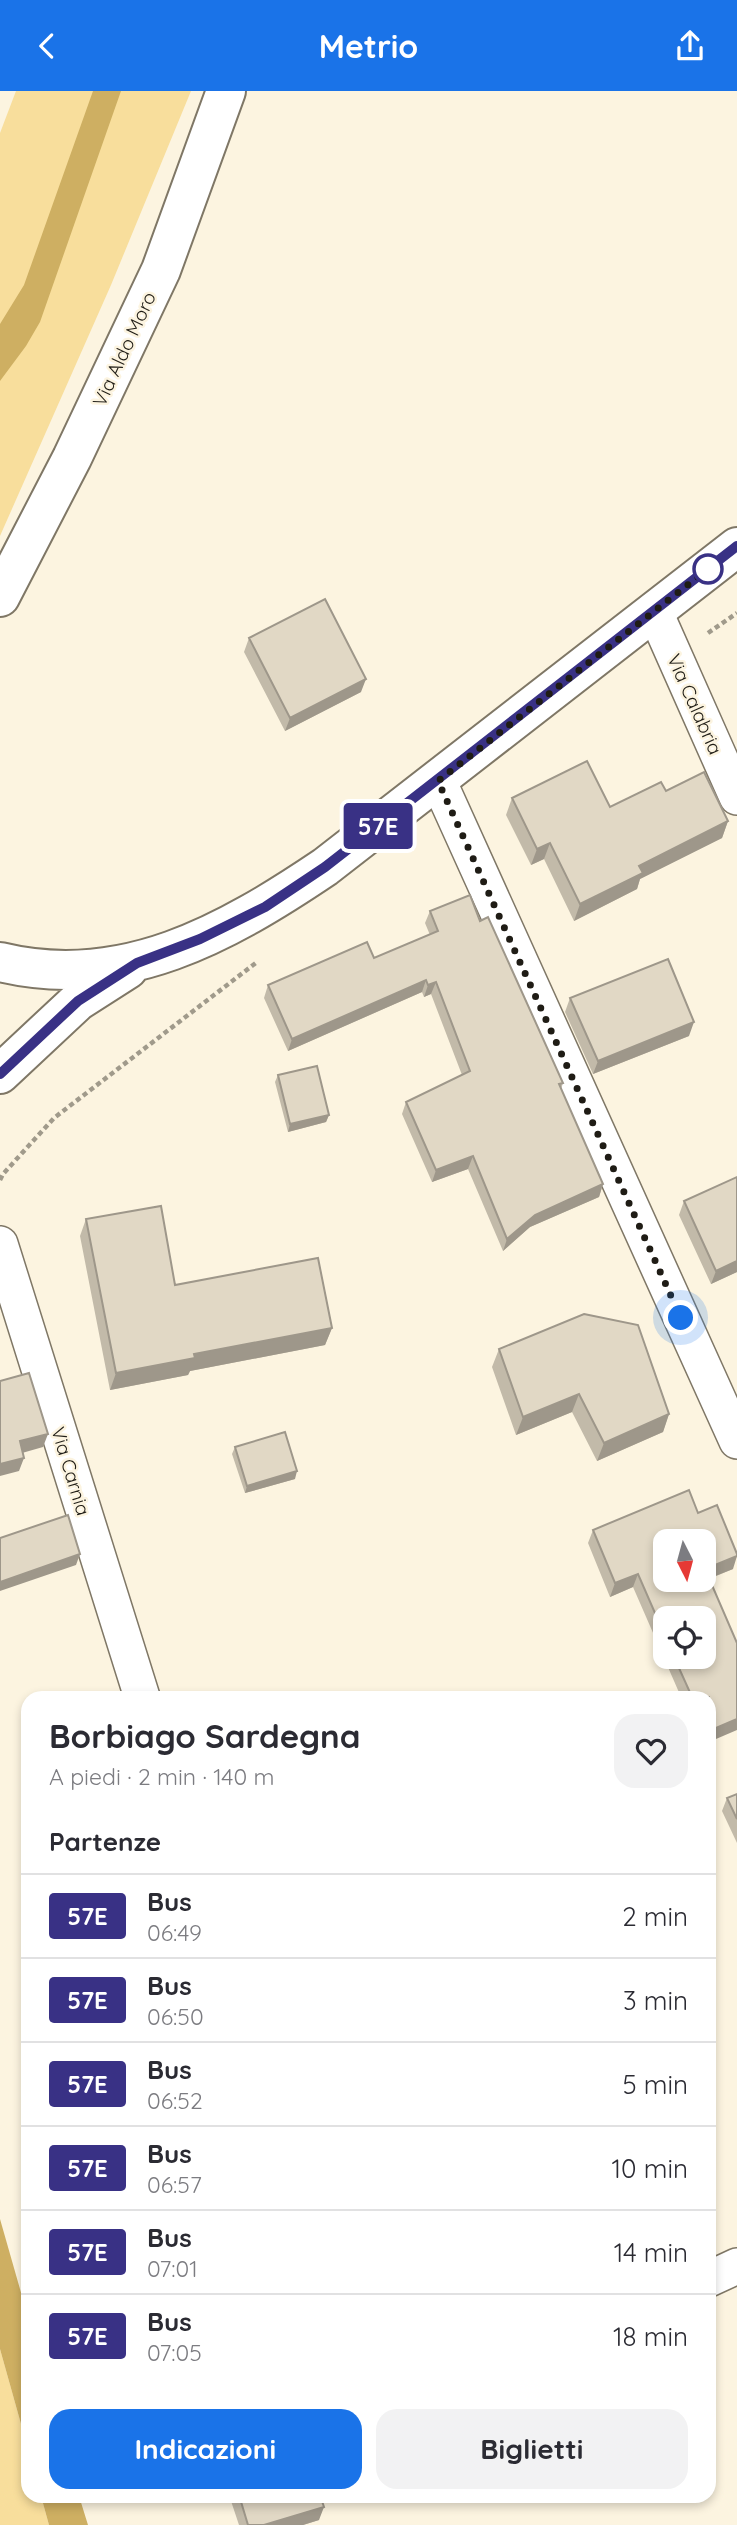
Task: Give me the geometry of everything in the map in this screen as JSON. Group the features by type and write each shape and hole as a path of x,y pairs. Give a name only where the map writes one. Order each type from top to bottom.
{"main road":[{"name":"Via Aldo Moro","path":"0,597 72,458 161,271 226,91"},
{"path":"0,1074 78,1001 137,963 200,939 265,907 325,867 737,547"},
{"path":"0,962 49,971 76,971 137,963"}],"street":[{"name":"Via Calabria","path":"654,610 737,797"},
{"path":"438,781 737,1441"},
{"name":"Via Carnia","path":"0,1244 140,1691"},
{"path":"716,2276 737,2266"}],"shaded area":[{"path":"16,91 191,91 111,285 0,536 0,133"},
{"path":"93,91 121,91 40,322 0,381 0,324 24,285"},
{"path":"0,2219 21,2292 21,2424 0,2349"},
{"path":"0,2349 21,2424 21,2503 43,2503 49,2525 0,2525"},
{"path":"43,2503 81,2503 88,2525 49,2525"}],"building":[{"path":"325,599 366,679 290,718 249,638"},
{"path":"587,761 610,807 661,782 666,791 704,772 728,821 639,866 643,873 580,904 550,843 537,849 512,798"},
{"path":"470,895 480,921 488,917 563,1083 559,1084 603,1184 535,1215 507,1239 473,1156 436,1170 406,1102 470,1071 436,982 428,985 426,980 292,1039 268,985 367,942 374,958 438,931 430,911"},
{"path":"668,959 694,1022 598,1061 570,998"},
{"path":"317,1066 329,1115 290,1124 278,1075"},
{"path":"737,1177 737,1261 716,1271 684,1201"},
{"path":"161,1206 175,1285 318,1258 332,1328 194,1354 195,1358 116,1373 86,1219"},
{"path":"584,1314 638,1325 669,1414 604,1443 579,1394 523,1417 499,1349"},
{"path":"29,1373 48,1434 20,1441 24,1458 0,1464 0,1381"},
{"path":"285,1432 297,1471 247,1486 235,1447"},
{"path":"689,1490 698,1513 717,1505 737,1556 716,1565 716,1529 653,1529 653,1593 715,1593 737,1643 737,1719 716,1728 716,1691 689,1691 679,1669 716,1669 716,1606 653,1606 653,1608 638,1574 615,1583 593,1530"},
{"path":"68,1515 80,1554 0,1582 0,1538"},
{"path":"737,1794 737,1819 727,1798"},
{"path":"241,2503 323,2503 324,2507 264,2525 248,2525"}],"bus line":[{"name":"57E","path":"0,1074 78,1001 137,963 200,939 265,907 325,867 737,546"}],"route":[{"path":"681,1318 438,781 708,569"}]}
